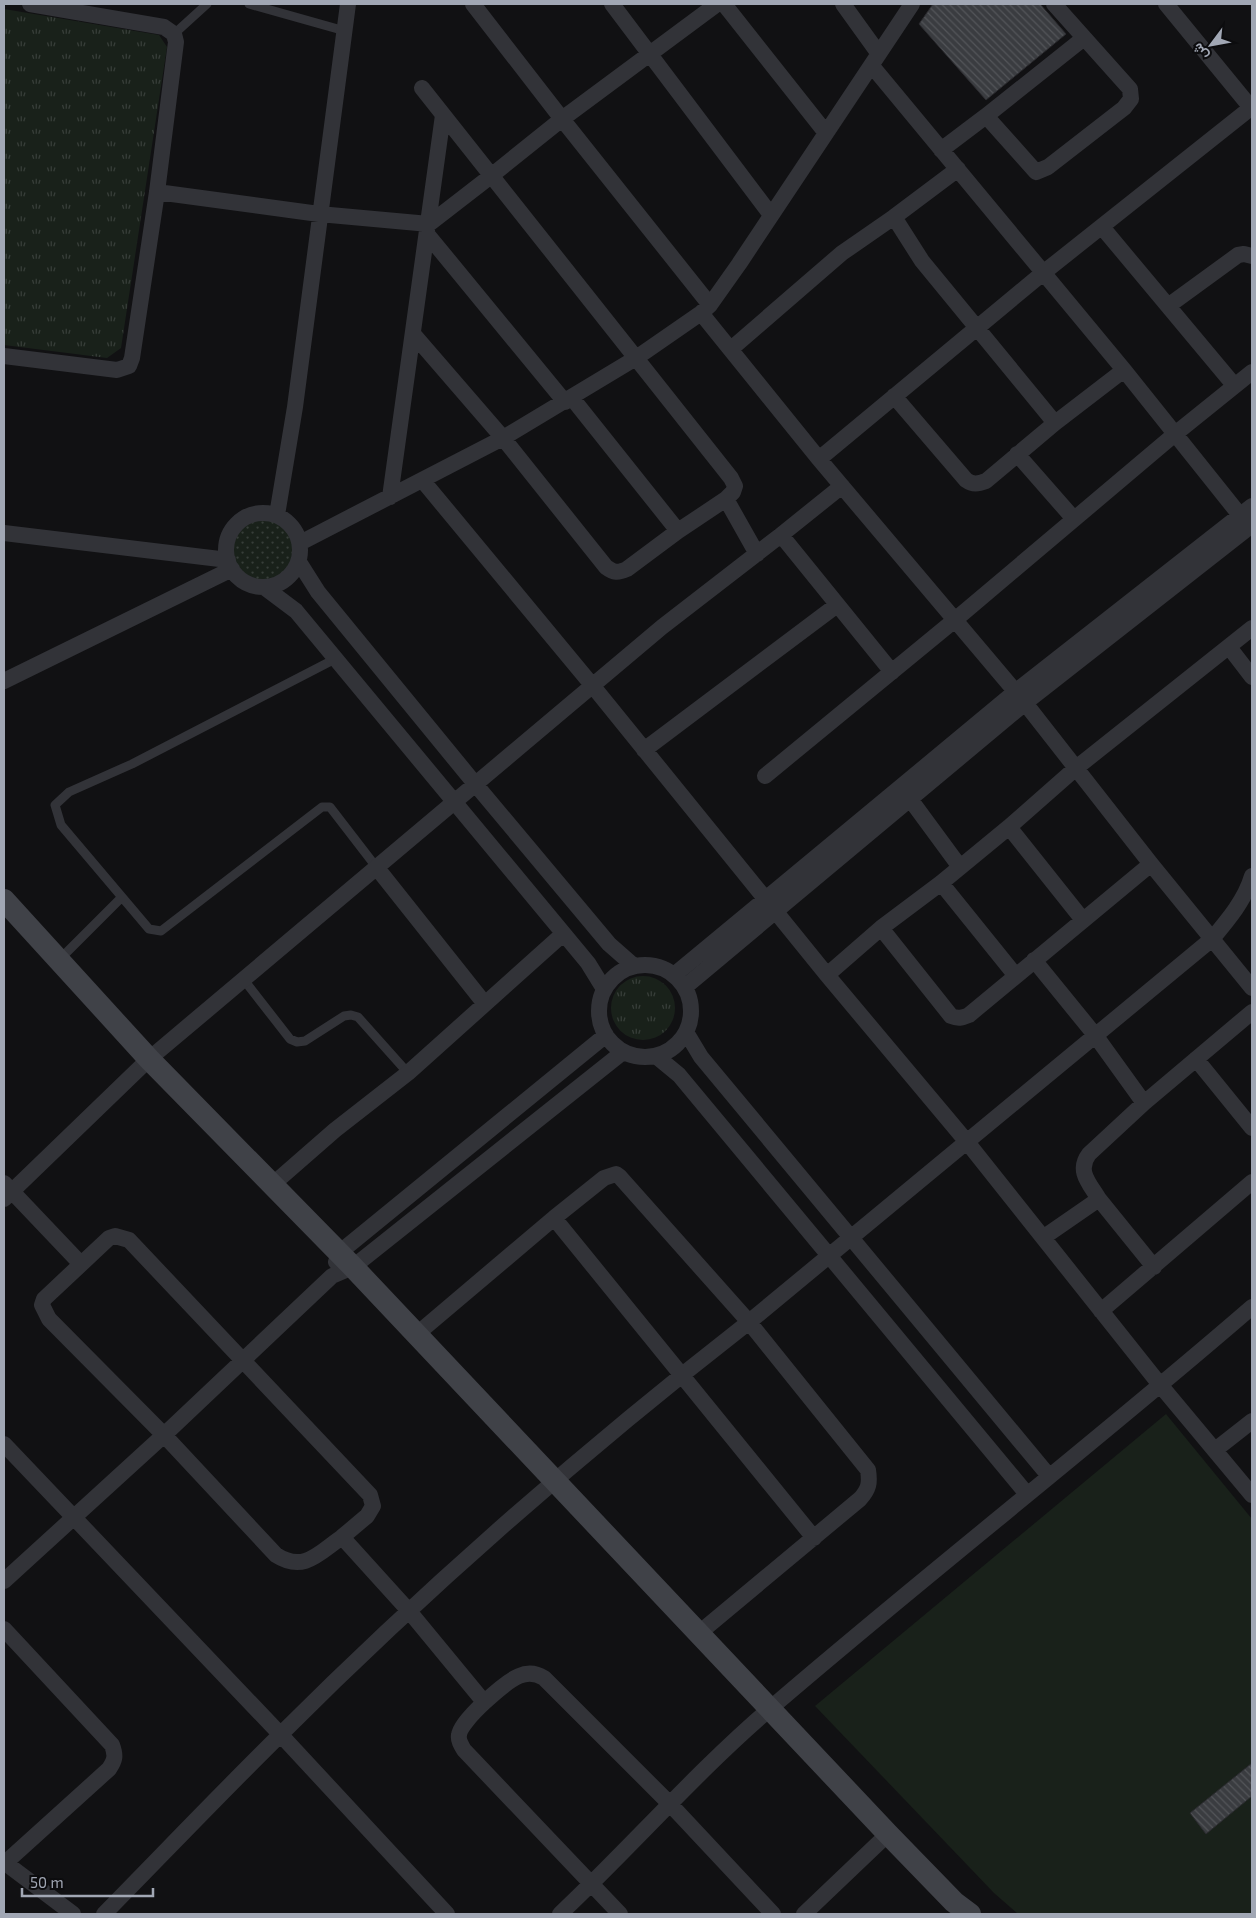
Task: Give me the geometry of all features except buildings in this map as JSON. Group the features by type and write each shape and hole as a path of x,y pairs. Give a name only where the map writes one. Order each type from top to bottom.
{"main road":[{"path":"4,900 149,1059 417,1334 698,1634 963,1910"}],"street":[{"path":"4,356 117,370 129,366 132,358 157,192 176,42 174,34 164,27 30,4"},
{"path":"278,515 295,407 348,4"},
{"path":"472,4 706,309 730,349 842,486 1020,697 1151,864 1252,988"},
{"path":"612,4 771,216"},
{"path":"428,229 562,119 717,4"},
{"path":"724,4 826,134"},
{"path":"680,981 1020,697 1249,521 941,150 875,60 842,4"},
{"path":"300,543 503,438 636,358 706,309 771,216 912,4"},
{"path":"986,116 1036,172 1048,167 1124,108 1131,99 1130,89 1054,4"},
{"path":"819,458 1043,273 1252,108 1166,4"},
{"path":"941,150 1084,38"},
{"path":"414,334 503,438 606,567 613,572 627,569 726,499 733,492 735,486 731,478 422,88"},
{"path":"390,497 443,115"},
{"path":"730,349 842,253 958,169"},
{"path":"157,192 428,229 678,532"},
{"path":"894,216 922,261 1055,423"},
{"path":"1102,227 1234,385"},
{"path":"1168,306 1238,255 1252,256"},
{"path":"894,396 966,480 971,484 979,484 1124,370"},
{"path":"765,776 1252,372"},
{"path":"1017,454 1074,519"},
{"path":"423,481 592,685 826,975 967,1142 1161,1386 1252,1496"},
{"path":"80,1263 6,1191 149,1059 455,803 592,685 662,627 842,486"},
{"path":"726,499 757,554"},
{"path":"266,512 278,515 288,522 296,531 300,543 299,562 294,572 276,585 264,587 252,585 240,579 230,565 226,548 228,537 234,526 243,518 254,513 266,512"},
{"path":"4,533 230,565"},
{"path":"781,535 892,672"},
{"path":"299,562 318,592 476,785 609,944 634,966"},
{"path":"4,680 230,565"},
{"path":"264,587 296,611 588,963 604,989"},
{"path":"644,750 837,604"},
{"path":"826,975 881,928 941,883 1009,827 1076,768 1252,628"},
{"path":"1229,647 1252,677"},
{"path":"771,905 910,798 1020,697"},
{"path":"910,798 960,867"},
{"path":"1009,827 1083,920"},
{"path":"881,928 951,1016 958,1019 969,1015 1151,864"},
{"path":"376,868 485,1004"},
{"path":"104,1914 280,1734 408,1611 556,1481 682,1374 852,1238 1212,939 1230,917 1249,886 1252,876"},
{"path":"941,883 1016,976"},
{"path":"272,1185 336,1130 408,1073 563,934"},
{"path":"1034,960 1095,1035 1144,1103"},
{"path":"648,964 662,968 680,981 691,1002 691,1017 686,1032 679,1043 668,1051 656,1056 639,1056 623,1052 613,1044 606,1035 600,1020 600,1004 604,989 617,975 634,966 648,964"},
{"path":"1154,1267 1099,1199 1085,1176 1082,1167 1083,1161 1144,1103 1252,1012"},
{"path":"686,1032 701,1058 1049,1476"},
{"path":"4,1580 164,1436 332,1276 346,1260 606,1035"},
{"path":"346,1260 623,1052"},
{"path":"656,1056 679,1075 1027,1494"},
{"path":"1196,1058 1252,1128"},
{"path":"417,1334 554,1218 604,1178 616,1174 749,1322 868,1470 870,1482 868,1491 860,1500 698,1634"},
{"path":"1101,1311 1252,1182"},
{"path":"1044,1238 1099,1199"},
{"path":"554,1218 814,1538"},
{"path":"115,1236 129,1240 244,1359 370,1495 373,1506 367,1516 342,1537 304,1562 287,1562 276,1555 44,1311 42,1305 44,1299 80,1263 109,1238 115,1236"},
{"path":"560,1914 592,1885 670,1804 770,1708 1027,1494 1161,1386 1252,1307"},
{"path":"1215,1450 1252,1421"},
{"path":"4,1444 280,1734 447,1914"},
{"path":"342,1537 408,1611 484,1702"},
{"path":"4,1629 112,1745 115,1754 115,1760 109,1768 4,1862 73,1914"},
{"path":"620,1914 464,1750 459,1741 459,1734 463,1724 484,1702 518,1676 538,1674 544,1678 670,1804 772,1914"},
{"path":"804,1914 888,1834"}],"lane":[{"path":"174,34 207,4"},
{"path":"249,4 345,31"},
{"path":"335,659 132,764 69,792 55,805 61,825 149,929 161,930 322,807 330,807 376,868"},
{"path":"59,960 122,897"},
{"path":"244,980 290,1039 297,1042 305,1041 344,1016 358,1017 408,1073"}],"green space":[{"path":"4,9 159,35 167,47 121,348 107,358 4,345"},
{"path":"262,515 275,518 286,525 293,536 296,549 293,562 286,573 275,580 262,583 249,580 238,573 231,562 228,549 231,536 238,525 249,518"},
{"path":"637,976 649,976 666,985 673,996 675,1008 673,1020 666,1031 649,1040 637,1040 625,1035 616,1026 611,1014 611,1002 616,990 625,981"},
{"path":"1166,1414 1252,1519 1252,1914 1018,1914 994,1893 815,1706"}]}
